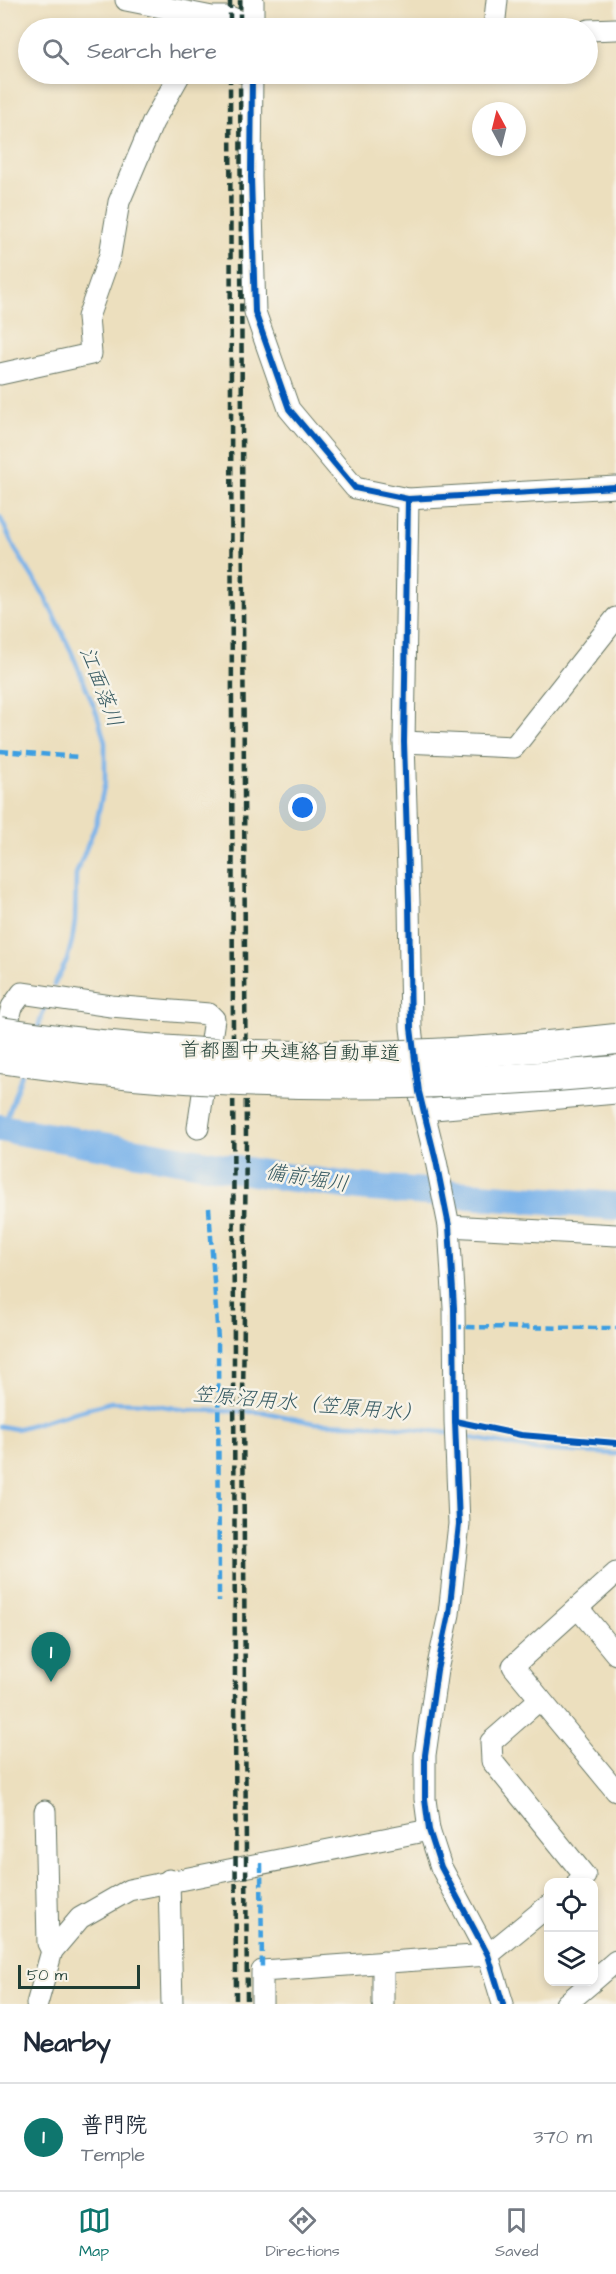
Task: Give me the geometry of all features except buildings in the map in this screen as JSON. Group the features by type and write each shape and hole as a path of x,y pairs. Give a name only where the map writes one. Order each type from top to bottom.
{"highway":[{"name":"首都圏中央連絡自動車道","path":"4,1015 106,1044 286,1056 372,1057 474,1053 616,1039"},
{"name":"首都圏中央連絡自動車道","path":"0,1057 108,1071 194,1078 351,1084 470,1081 616,1071"}],"street":[{"path":"126,0 194,18"},
{"path":"253,0 254,18"},
{"path":"495,18 497,0"},
{"path":"598,30 616,29"},
{"path":"0,374 91,354 88,317 110,255 118,202 153,122 174,84"},
{"path":"252,84 251,177 255,312 289,408 355,488 408,499 616,487"},
{"path":"408,499 404,742 410,903 411,1028 423,1110 448,1224 454,1308 455,1436 459,1524 449,1614 437,1670 425,1755 425,1799 429,1830 441,1867 488,1955 503,2004"},
{"path":"404,742 514,747 616,618"},
{"path":"0,1057 4,1015 22,993 111,1006 209,1014 214,1019 198,1128"},
{"path":"423,1110 616,1093"},
{"path":"448,1224 616,1235"},
{"path":"616,1573 513,1666 616,1791"},
{"path":"578,1608 616,1654"},
{"path":"540,1699 491,1742 492,1761 585,1876 583,1878"},
{"path":"45,1811 48,1943 52,1951"},
{"path":"37,2004 52,1951 80,1918 98,1905 129,1890 169,1880 429,1830"},
{"path":"169,1880 172,2004"},
{"path":"262,2004 262,1971 488,1955 544,1910"},
{"path":"598,1977 616,1961"},
{"path":"383,1962 383,2004"},
{"path":"566,2004 587,1986"}],"waterway":[{"name":"江面落川","path":"0,517 15,549 44,595 72,653 97,714 105,742 105,782 96,824 76,874 75,921 72,941 67,960 54,985"},
{"name":"江面落川","path":"38,1027 46,1004"},
{"name":"江面落川","path":"3,1129 23,1071"},
{"name":"備前堀川","path":"0,1128 270,1175 359,1187 616,1206"},
{"name":"笠原沼用水（笠原用水）","path":"0,1426 16,1429 111,1402 145,1403 186,1410 264,1412 314,1423 380,1425 450,1433"},
{"name":"笠原沼用水（笠原用水）","path":"461,1436 536,1450 616,1454"}],"railway":[{"path":"230,0 230,18"},
{"path":"240,0 240,18"},
{"path":"230,84 236,2004"},
{"path":"240,84 246,1141 243,1401 247,2004"}],"marked path":[{"path":"0,751 78,757"},
{"path":"209,1208 218,1340 219,1601"},
{"path":"453,1327 616,1328"},
{"path":"261,1863 262,1971"}],"cycle path":[{"path":"252,84 251,177 255,312 289,409 355,488 408,499 616,487"},
{"path":"408,499 404,742 411,1028 419,1092 449,1226 454,1308 459,1524 449,1614 437,1670 425,1755 425,1799 429,1830 441,1867 488,1955 503,2004"},
{"path":"455,1421 521,1435 616,1443"}],"place":[{"name":"普門院","path":"51,1682"}]}
